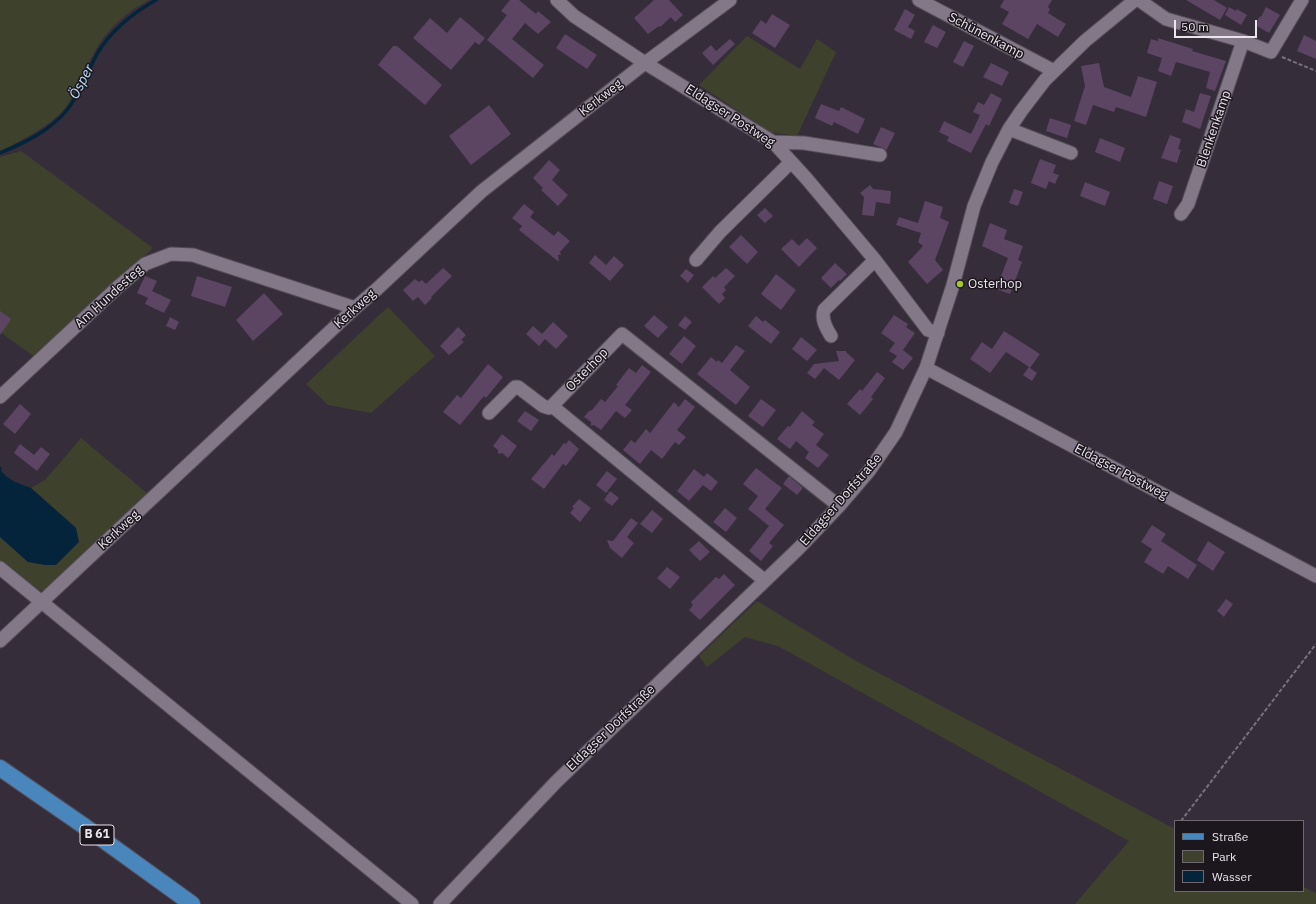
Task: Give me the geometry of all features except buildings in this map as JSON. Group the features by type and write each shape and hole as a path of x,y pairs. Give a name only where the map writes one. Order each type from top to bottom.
{"main road":[{"name":"B 61","path":"0,768 91,830 192,904"}],"street":[{"name":"Eldagser Postweg","path":"557,0 574,16 645,63 773,142 875,260 928,330 938,333"},
{"name":"Kerkweg","path":"0,641 482,191 645,63 730,0"},
{"name":"Schünenkamp","path":"919,0 1054,71"},
{"name":"Eldagser Dorfstraße","path":"440,904 556,782 764,580 799,548 839,506 869,471 896,432 926,368 938,333 974,206 992,162 1009,129 1045,80 1085,41 1135,0"},
{"path":"1139,0 1166,19 1243,41 1271,52 1302,0"},
{"name":"Blenkenkamp","path":"1181,214 1188,204 1243,41"},
{"path":"1009,129 1071,153"},
{"path":"773,142 804,143 880,155"},
{"path":"696,260 720,232 791,162"},
{"name":"Am Hundesteg","path":"0,397 118,287 145,264 171,254 193,255 355,308"},
{"path":"830,336 826,329 822,315 824,310 875,260"},
{"name":"Osterhop","path":"552,406 622,334 839,506"},
{"name":"Eldagser Postweg","path":"926,368 1316,576"},
{"path":"489,412 515,387 518,387 543,406 549,408 552,406 764,580"},
{"path":"0,568 412,904"}],"path":[{"path":"1271,52 1316,71"},
{"path":"1182,820 1316,644"}],"green space":[{"path":"0,0 149,0 132,10 117,22 104,37 94,53 70,101 60,114 35,132 0,152"},
{"path":"747,36 800,69 817,39 836,52 797,136 770,132 699,85"},
{"path":"21,151 153,248 35,357 0,332 0,157"},
{"path":"388,307 435,356 371,413 328,405 306,384"},
{"path":"81,438 148,494 47,591 32,590 0,563 0,537 28,562 76,528 31,488 45,480"},
{"path":"757,601 856,661 1174,828 1174,892 1304,892 1304,887 1316,893 1316,904 1075,904 1129,841 778,646 745,637 707,667 699,656"}],"water":[{"path":"0,466 2,468 1,471 7,477 15,482 31,488 76,528 79,542 56,565 28,562 0,537"}],"waterway":[{"name":"Ösper","path":"0,153 36,136 53,124 72,104 97,54 109,37 131,16 156,0"}],"place":[{"name":"Osterhop","path":"960,284"}]}
